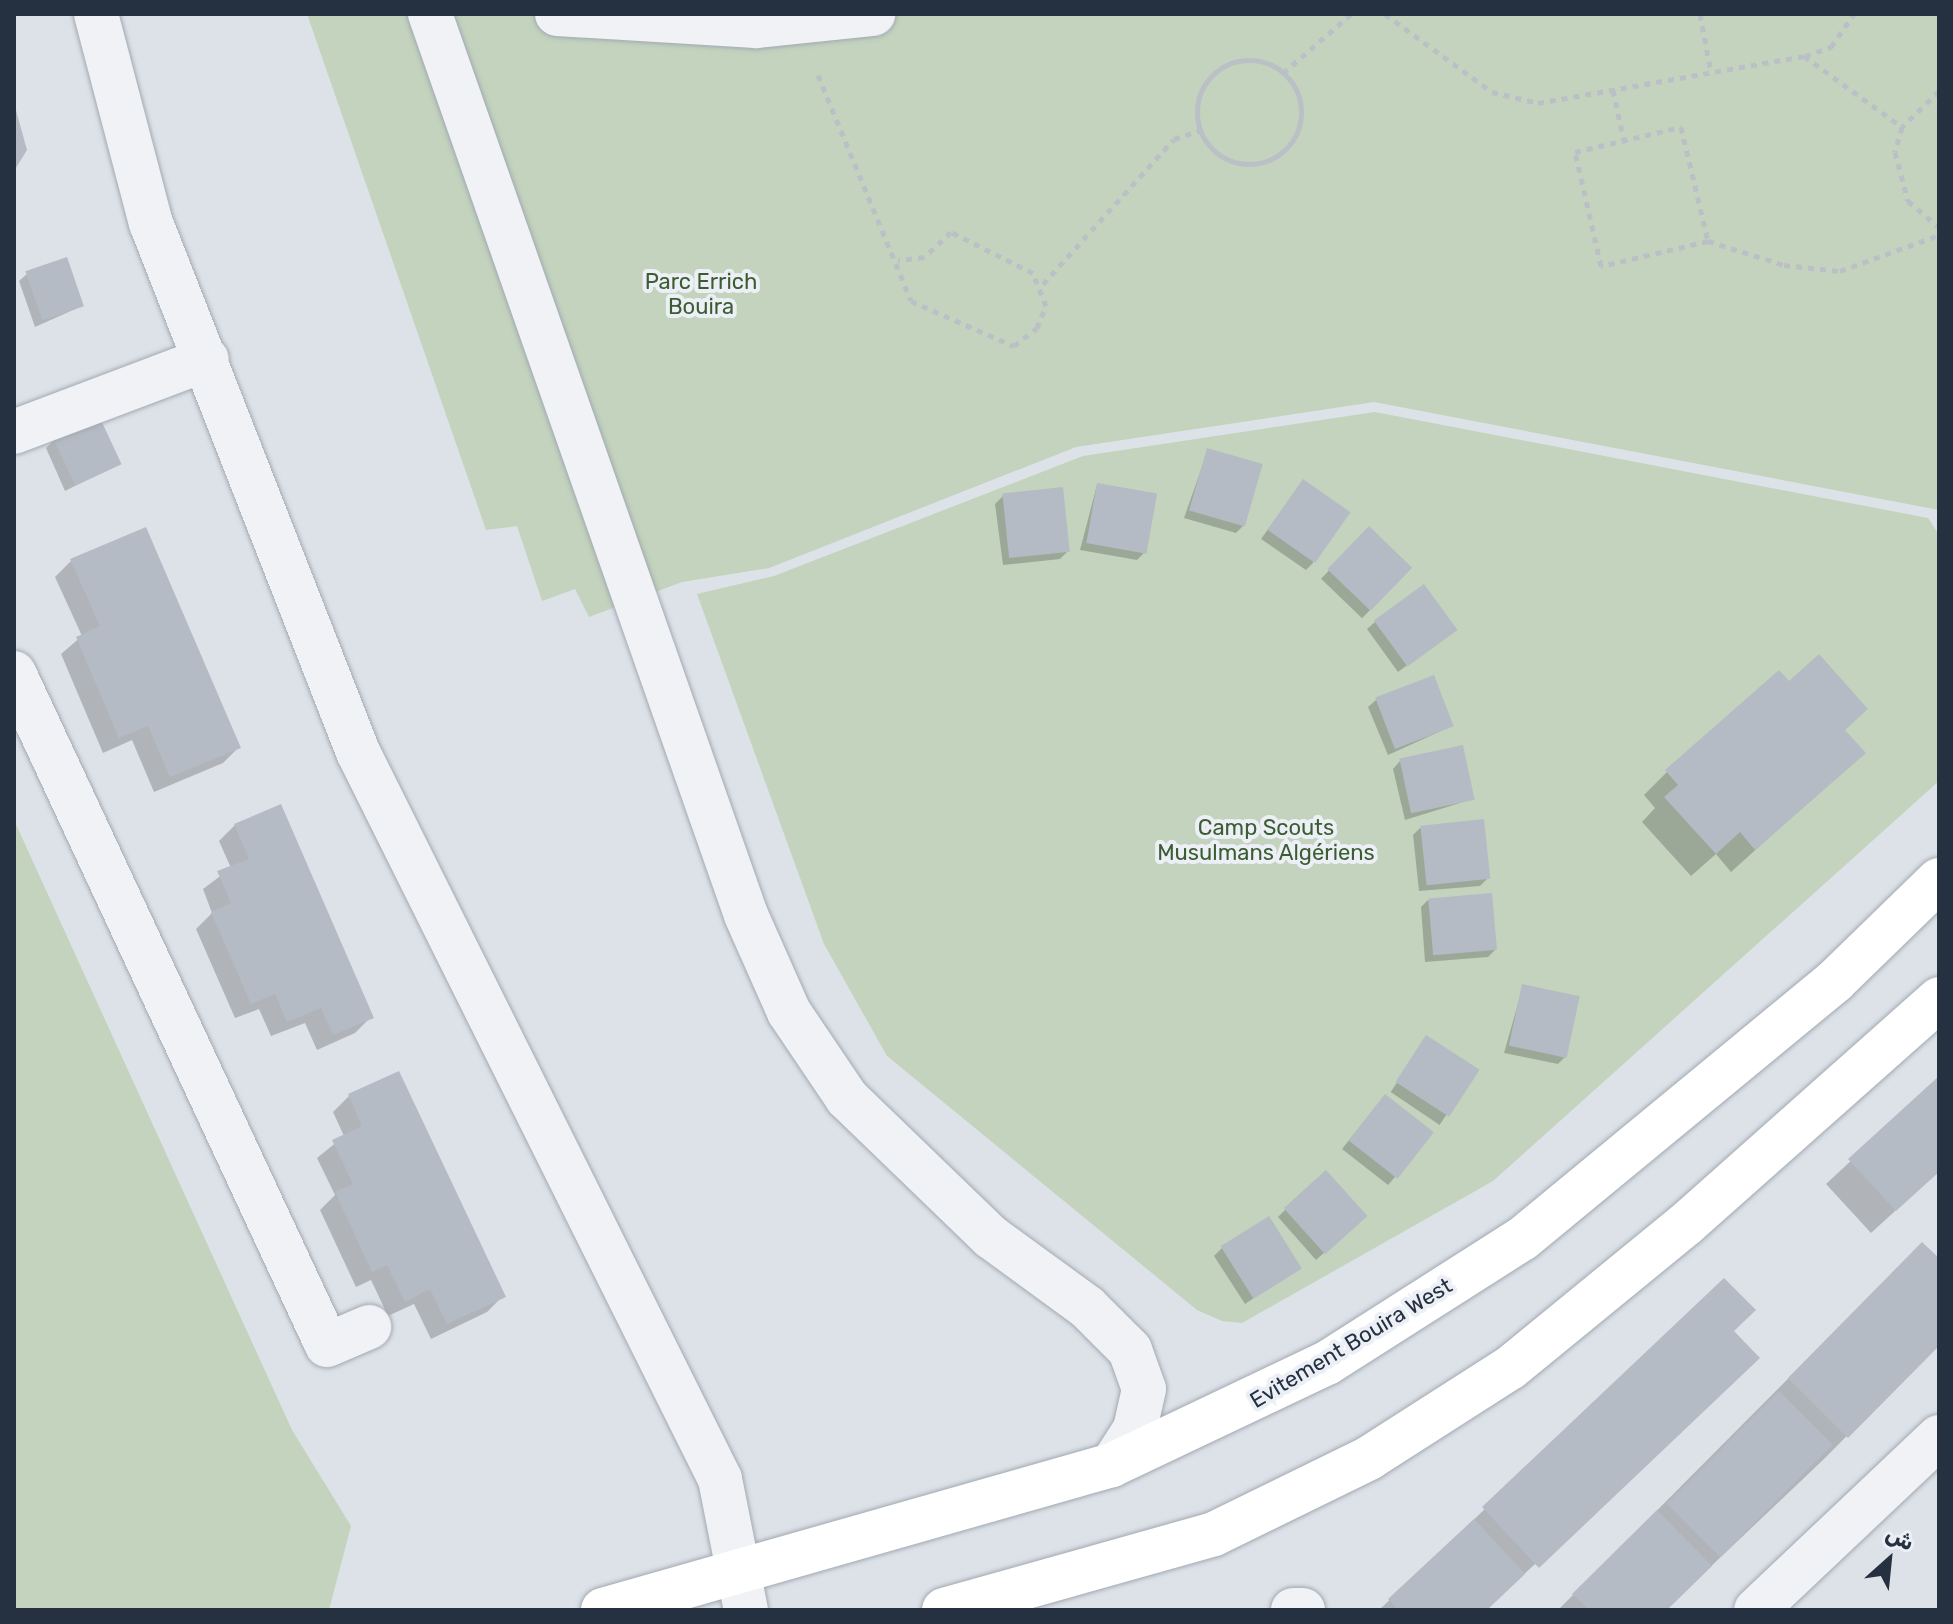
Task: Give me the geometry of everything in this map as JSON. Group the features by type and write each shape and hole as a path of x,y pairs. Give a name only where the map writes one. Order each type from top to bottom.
{"highway":[{"name":"Evitement Bouira West","path":"603,1610 740,1590 1112,1465 1327,1363 1522,1239 1835,981 1939,880"},
{"path":"944,1610 1214,1534 1369,1458 1510,1368 1686,1224 1939,1000"}],"street":[{"path":"96,14 151,223 207,359 358,752 720,1479 740,1590"},
{"path":"430,14 741,900 789,1012 847,1098 991,1237 1087,1307 1130,1350 1144,1389 1135,1429 1112,1465"},
{"path":"557,14 795,23 873,14"},
{"path":"14,432 207,359"},
{"path":"14,673 327,1345 369,1327"},
{"path":"1756,1610 1939,1437"},
{"path":"1293,1610 1303,1610"}],"path":[{"path":"1283,73 1351,14"},
{"path":"1385,14 1492,92 1538,103 1804,56 1831,47 1854,14"},
{"path":"1700,14 1711,72"},
{"path":"795,23 898,260 911,301 1014,346 1037,328 1046,306 1043,284 1174,139 1199,131"},
{"path":"1804,56 1902,127"},
{"path":"1251,59 1283,73 1298,94 1301,120 1296,137 1271,160 1237,164 1199,131 1199,96 1218,69 1251,59"},
{"path":"1613,90 1624,141"},
{"path":"1939,91 1902,127 1897,177 1908,201 1939,227"},
{"path":"1708,241 1681,127 1575,152 1601,266 1708,241 1784,265 1840,271 1939,235"},
{"path":"898,260 924,257 951,232 1043,284"}],"green space":[{"name":"Parc Errich Bouira","path":"307,14 1939,14 1939,510 1374,402 1076,447 769,568 682,582 589,617 575,589 542,601 517,526 486,530"},
{"name":"Camp Scouts Musulmans Algériens","path":"1375,412 1928,518 1939,535 1939,781 1493,1181 1242,1323 1222,1321 1197,1310 887,1056 824,944 697,594 774,576 1083,456"},
{"path":"14,820 292,1430 351,1526 329,1610 14,1610"}],"building":[{"path":"14,103 27,150 14,171"},
{"path":"67,257 84,306 42,320 25,271"},
{"path":"100,418 122,464 75,486 54,440"},
{"path":"1207,448 1263,464 1245,526 1189,510"},
{"path":"1303,479 1351,512 1315,563 1267,530"},
{"path":"1097,483 1157,494 1146,554 1086,543"},
{"path":"1063,487 1070,552 1009,558 1002,493"},
{"path":"1369,526 1412,568 1370,611 1327,569"},
{"path":"146,527 241,748 170,777 148,726 119,738 76,637 100,626 70,559"},
{"path":"1424,584 1458,630 1407,667 1374,620"},
{"path":"1819,654 1868,709 1845,730 1866,753 1755,850 1740,832 1716,854 1664,797 1678,785 1665,770 1779,670 1789,681"},
{"path":"1434,675 1454,726 1395,749 1375,698"},
{"path":"1463,745 1475,800 1411,813 1399,759"},
{"path":"281,804 374,1018 333,1035 321,1008 287,1022 275,994 251,1004 211,912 231,903 217,871 249,859 234,824"},
{"path":"1484,819 1490,879 1427,885 1420,826"},
{"path":"1492,893 1497,950 1433,955 1428,899"},
{"path":"1522,984 1580,996 1567,1058 1509,1046"},
{"path":"1426,1035 1480,1070 1449,1117 1396,1082"},
{"path":"399,1071 506,1297 447,1324 430,1289 405,1302 387,1265 372,1272 335,1192 353,1184 332,1140 362,1126 348,1094"},
{"path":"1939,1076 1939,1172 1896,1211 1848,1159"},
{"path":"1385,1094 1434,1132 1398,1179 1349,1140"},
{"path":"1326,1170 1367,1216 1325,1254 1284,1208"},
{"path":"1269,1216 1302,1269 1254,1299 1221,1246"},
{"path":"1922,1242 1939,1258 1939,1346 1848,1438 1788,1378"},
{"path":"1724,1278 1756,1310 1734,1331 1760,1358 1539,1568 1482,1507"},
{"path":"1779,1391 1833,1445 1720,1557 1667,1503"},
{"path":"1657,1510 1712,1566 1667,1610 1589,1610 1572,1594"},
{"path":"1474,1519 1525,1574 1487,1610 1398,1610 1388,1599"}]}
